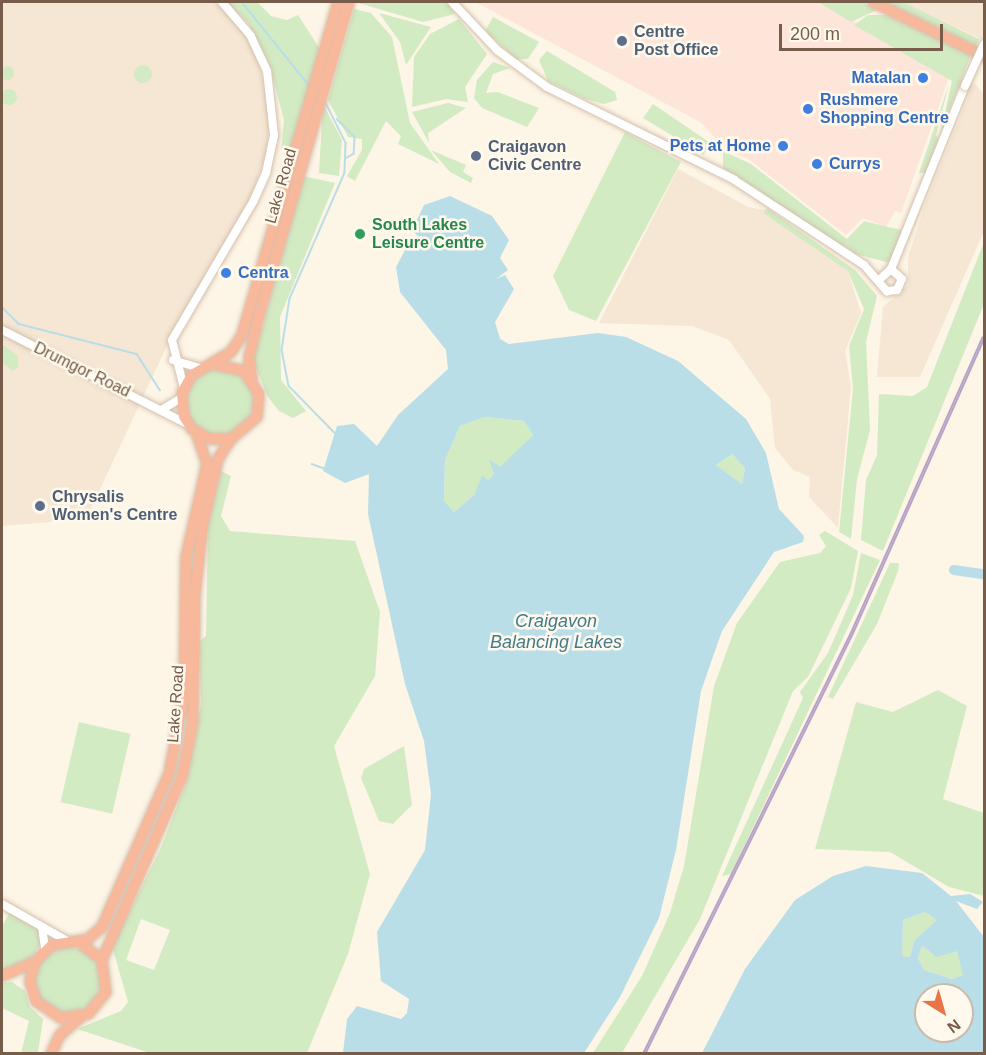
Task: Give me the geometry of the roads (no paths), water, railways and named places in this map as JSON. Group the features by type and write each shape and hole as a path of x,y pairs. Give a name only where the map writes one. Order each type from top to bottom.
{"highway":[{"name":"Lake Road","path":"212,363 231,352 242,335 338,2"},
{"name":"Lake Road","path":"252,379 249,358 259,316 349,2"},
{"path":"873,2 984,56"},
{"path":"212,363 234,365 252,379 259,394 257,417 231,440 210,440 192,428 182,393 200,368 212,363"},
{"name":"Lake Road","path":"79,942 93,936 106,919 169,774 184,695 186,557 207,464 192,428"},
{"name":"Lake Road","path":"102,960 182,777 193,722 201,535 215,468 231,440"},
{"path":"51,1053 60,1035 82,1016 106,992 102,960 79,942 66,941 45,949 35,962 30,981 43,1009 61,1018 82,1016"},
{"path":"2,975 35,962"}],"street":[{"path":"163,409 182,393 173,360 174,335 266,173 270,159 274,112 267,71 251,36 222,2"},
{"path":"452,2 497,50 548,87 707,165 864,265 892,292 902,283 899,273 900,256 928,175 984,44"},
{"path":"879,280 900,256"},
{"path":"864,265 899,273"},
{"name":"Drumgor Road","path":"2,330 163,409 192,428"},
{"path":"173,360 200,368"},
{"path":"2,904 39,923 66,941"},
{"path":"39,923 45,949"}],"water":[{"name":"Craigavon Balancing Lakes","path":"450,196 492,216 509,240 500,258 508,270 496,279 505,275 514,289 495,322 500,339 509,344 598,333 626,337 678,361 746,419 766,453 779,509 804,536 803,542 774,552 722,631 701,691 676,850 659,918 620,997 584,1053 343,1053 347,1019 357,1006 401,1019 407,1013 409,999 381,981 377,932 425,850 431,794 424,741 405,684 368,514 369,474 345,483 323,471 337,426 354,424 377,446 398,415 448,369 446,350 400,292 396,267 411,239 424,243 412,230 424,205","holes":["485,417 524,421 533,435 500,467 489,459 494,474 488,480 482,475 475,494 454,512 444,501 445,460 460,426","732,454 745,468 742,484 716,465"]},
{"path":"866,866 922,873 951,896 970,894 983,902 977,909 956,901 984,937 984,1053 702,1053 745,969 795,900 833,876","holes":["925,912 937,920 914,941 910,957 902,956 903,920","922,946 937,957 957,951 963,975 952,979 924,970 918,958"]}],"waterway":[{"path":"242,2 309,85"},
{"path":"325,101 346,143 345,173 290,299 282,350 289,386 335,433"},
{"path":"337,119 355,137 354,154 347,158"},
{"path":"2,307 19,324 137,354 160,390"},
{"path":"312,464 323,468"},
{"path":"954,570 984,574"}],"railway":[{"path":"644,1054 852,633 984,337"}],"place":[{"name":"Centre Post Office","path":"622,41"},
{"name":"Matalan","path":"923,78"},
{"name":"Rushmere Shopping Centre","path":"808,109"},
{"name":"Pets at Home","path":"783,146"},
{"name":"Craigavon Civic Centre","path":"476,156"},
{"name":"Currys","path":"817,164"},
{"name":"South Lakes Leisure Centre","path":"360,234"},
{"name":"Centra","path":"226,273"},
{"name":"Chrysalis Women's Centre","path":"40,506"}]}
